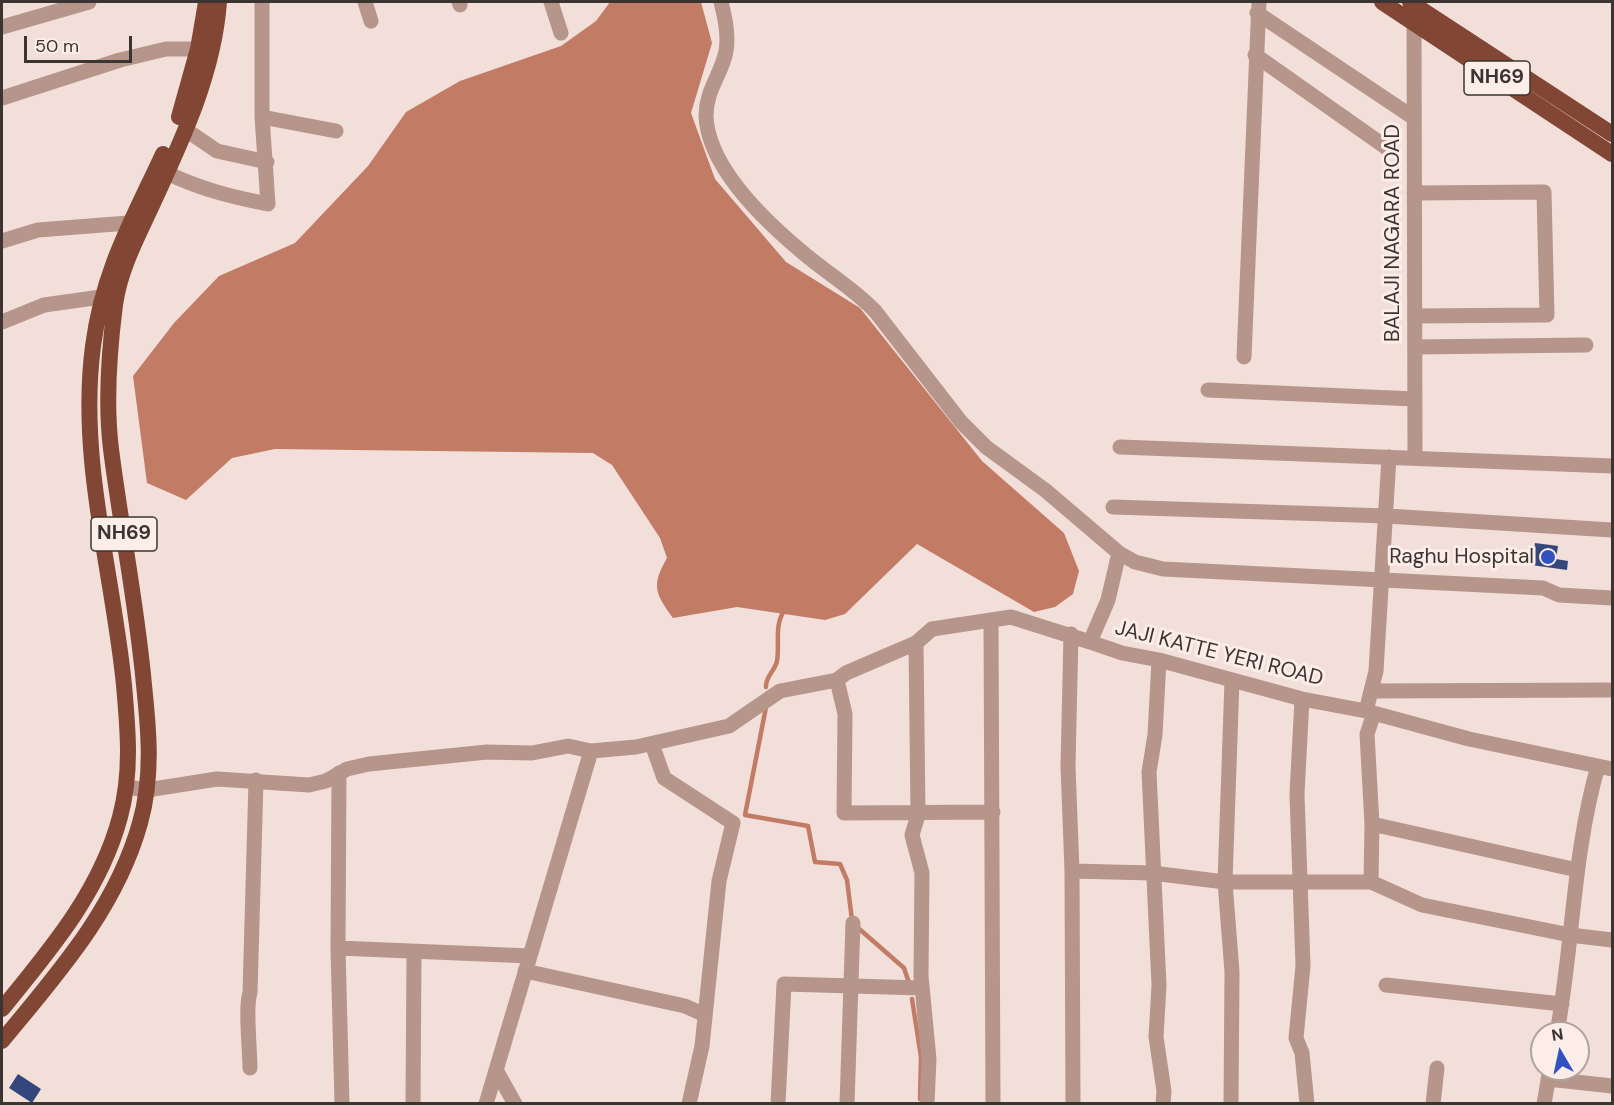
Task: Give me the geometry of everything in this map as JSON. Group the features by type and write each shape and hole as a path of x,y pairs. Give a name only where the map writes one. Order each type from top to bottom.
{"highway":[{"name":"NH69","path":"2,1009 64,933 92,887 120,818 130,748 121,659 90,448 93,348 100,297 128,223 176,126 198,49 206,2"},
{"name":"NH69","path":"2,1041 81,945 111,896 140,824 147,790 150,748 142,657 111,446 108,389 116,300 126,262 186,130 212,51 219,2"},
{"name":"NH69","path":"1382,2 1414,11 1612,134"},
{"name":"NH69","path":"1414,11 1612,154"}],"street":[{"path":"2,27 89,2"},
{"path":"167,173 190,184 226,196 268,204 267,162 262,117 262,2"},
{"path":"365,2 371,21"},
{"path":"551,2 561,33"},
{"path":"721,2 725,21 726,52 710,91 706,115 708,130 718,157 737,186 752,205 802,252 860,295 875,310 961,422 986,447 1045,490 1119,554 1135,562 1163,569 1543,588 1559,595 1612,598"},
{"path":"1244,357 1258,7"},
{"path":"1258,7 1414,118"},
{"name":"BALAJI NAGARA ROAD","path":"1414,11 1415,458"},
{"path":"2,98 120,60 166,49 198,49"},
{"path":"1255,55 1387,148"},
{"path":"262,117 336,131"},
{"path":"186,130 217,151 267,162"},
{"path":"1414,193 1544,192 1547,315 1415,316"},
{"path":"2,241 38,230 128,223"},
{"path":"2,322 44,305 100,297"},
{"path":"1415,347 1586,345"},
{"path":"1208,390 1415,399"},
{"path":"1120,447 1612,466"},
{"path":"1371,882 1372,824 1367,734 1371,691 1376,671 1389,457"},
{"path":"1113,507 1387,516 1612,530"},
{"name":"JAJI KATTE YERI ROAD","path":"1119,554 1108,600 1090,642 1122,653 1159,660 1302,699 1370,712 1469,739 1606,767"},
{"path":"126,788 147,790 217,779 256,780 309,786 326,781 339,773 369,764 487,752 532,753 568,746 591,751 652,744 729,726 780,691 837,680 846,673 916,643 932,629 991,620 1011,617 1071,634 1090,642"},
{"path":"991,620 993,1104"},
{"path":"1071,634 1068,766 1072,871 1073,1104"},
{"path":"916,643 918,815 912,835 922,873 922,988 929,1059 927,1104"},
{"path":"1159,660 1155,735 1149,772 1152,873 1160,985 1156,1037 1164,1091 1163,1104"},
{"path":"837,680 845,714 844,813 918,815 993,812"},
{"path":"1231,1104 1232,972 1225,882 1232,680"},
{"path":"1371,691 1612,690"},
{"path":"1302,699 1297,794 1303,966 1296,1038 1302,1053 1307,1104"},
{"path":"652,744 664,778 733,823 719,881 702,1047 689,1104"},
{"path":"486,1104 591,751"},
{"path":"1559,1021 1587,803 1606,767"},
{"path":"339,773 338,948 342,1104"},
{"path":"250,1068 250,1017 246,1003 250,993 256,780"},
{"path":"1372,824 1577,870"},
{"path":"1072,871 1152,873 1225,882 1371,882 1422,905 1570,935 1612,940"},
{"path":"847,1104 853,924"},
{"path":"338,948 530,956"},
{"path":"413,1104 414,952"},
{"path":"525,971 685,1006 705,1015"},
{"path":"778,1104 784,984 922,988"},
{"path":"1386,985 1562,1004"},
{"path":"1433,1104 1437,1068"},
{"path":"496,1070 515,1104"},
{"path":"1544,1104 1548,1081"},
{"path":"1586,1081 1612,1086"}],"shaded area":[{"path":"610,2 701,2 712,43 691,113 715,179 786,262 860,308 982,461 1064,533 1079,571 1073,594 1055,607 1034,612 917,544 845,614 825,620 737,607 673,618 662,602 657,589 659,576 667,558 660,538 612,465 593,453 275,449 232,458 186,500 147,483 133,376 174,323 219,276 295,243 368,166 406,112 460,81 561,46 596,21"}],"building":[{"path":"1535,543 1558,546 1556,559 1568,561 1567,570 1531,565"},
{"path":"18,1074 41,1089 32,1103 9,1088"}],"waterway":[{"path":"766,687 767,680 777,661 778,629 784,611"},
{"path":"766,707 745,815 808,826 815,862 840,864 847,880 852,920"},
{"path":"857,927 904,968 909,983"},
{"path":"912,999 921,1057 920,1099"}],"place":[{"name":"Raghu Hospital","path":"1548,557"}]}
